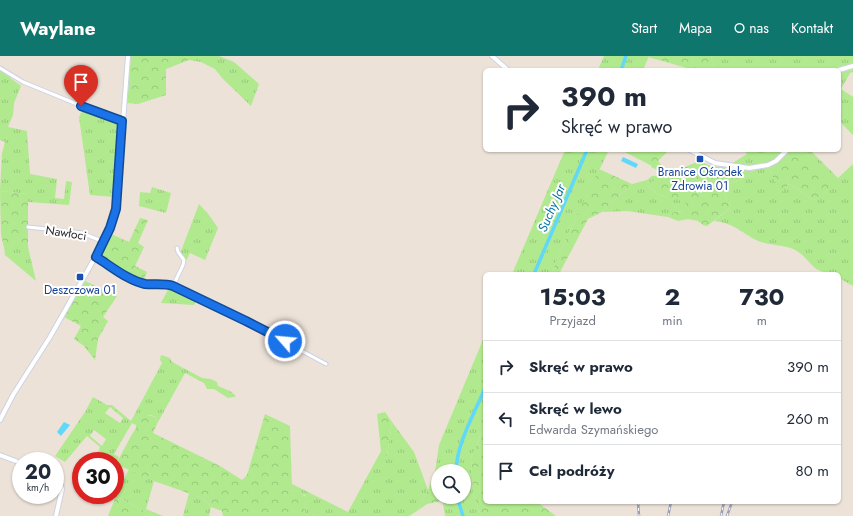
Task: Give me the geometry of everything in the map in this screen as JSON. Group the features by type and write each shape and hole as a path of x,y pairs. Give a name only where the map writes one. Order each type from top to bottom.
{"street":[{"path":"0,420 13,394 50,337 96,257 114,217 116,209 128,56"},
{"path":"492,56 506,68"},
{"path":"841,69 853,66"},
{"path":"0,68 17,79 39,89 102,115 122,121"},
{"path":"694,152 714,163 749,168 768,165 776,161 785,152"},
{"name":"Nawłoci","path":"28,227 82,233 104,242"},
{"path":"173,286 184,260 177,248"},
{"path":"96,257 132,279 146,284 168,284 173,286 246,321 326,364"},
{"path":"0,455 12,460"},
{"path":"56,516 59,504"}],"green space":[{"path":"131,56 185,56 189,60 166,69 166,95 138,104 127,103"},
{"path":"185,56 219,56 234,62 259,84 251,106 222,78 215,69 201,62 189,60"},
{"path":"604,56 649,56 644,68 599,68"},
{"path":"711,56 853,56 853,65 841,69 714,68"},
{"path":"711,56 714,68 687,68 648,57"},
{"path":"853,69 853,72 850,73 841,89 841,72"},
{"path":"0,70 21,86 14,103 13,115 8,127 27,131 30,174 57,179 55,198 64,199 66,181 72,182 69,205 28,202 28,194 0,191 2,153 5,142 0,140"},
{"path":"841,89 853,97 853,135 841,123"},
{"path":"83,109 119,124 114,197 90,195 79,117"},
{"path":"564,152 608,152 569,232 552,272 513,272"},
{"path":"625,152 667,152 658,161 666,171 669,172 666,174 651,167 652,166"},
{"path":"745,152 782,152 779,156 767,163 753,165 731,164 747,154"},
{"path":"787,152 806,152 831,189 814,200 789,184 781,193 768,167 776,163"},
{"path":"806,152 812,152 838,178 853,164 853,286 841,279 841,272 824,272 818,270 793,249 761,242 728,224 714,221 731,207 725,195 727,185 750,175 751,171 768,167 781,192 789,184 814,200 830,189"},
{"path":"699,161 711,166 751,171 750,175 727,185 725,195 731,207 707,226 698,221 688,219 678,221 668,217 674,212 684,211 687,204 675,198 668,198 657,194 646,184"},
{"path":"599,169 632,184 602,212 588,219 560,272 552,272"},
{"path":"652,176 666,176 647,185 657,194 668,198 675,198 688,204 684,211 674,212 668,217 627,211 602,212 632,184 647,180"},
{"path":"152,187 171,193 166,213 139,206 140,192 150,193"},
{"path":"0,191 28,194 28,247 4,247 1,235"},
{"path":"199,204 218,228 205,260 190,253 186,261 181,254 181,251"},
{"path":"140,218 148,220 138,243 144,247 135,266 147,272 143,281 131,278 100,257 111,234 129,242"},
{"path":"4,247 28,247 36,281 5,255"},
{"path":"85,281 117,296 103,317 108,321 98,339 95,360 84,346 74,339 81,326 64,317"},
{"path":"175,284 198,295 194,305 161,303 170,286"},
{"path":"483,340 483,429 471,458 473,492 481,516 445,516 443,504 471,504 471,464 436,464 439,445"},
{"path":"161,355 170,358 172,362 202,378 211,379 217,382 218,386 230,391 236,396 228,398 214,389 207,389 204,383 185,373 157,424 156,417 153,416 142,415 136,417 136,425 132,423 115,452 98,452 100,447 87,436 64,461 64,452 58,452 85,412 93,397 107,405 112,405 131,421 162,363 160,360","holes":["110,407 123,418 120,423 105,413","94,430 106,439 102,446 90,436"]},
{"path":"385,412 392,422 387,456 381,451 377,414"},
{"path":"143,414 156,417 157,424 153,433 220,466 242,480 247,475 265,414 290,426 292,490 304,495 307,498 304,508 305,514 317,516 223,516 222,511 211,507 202,498 154,481 124,468 124,452 122,452 136,428 136,417"},
{"path":"392,422 414,452 428,490 417,511 409,516 317,516 305,514 304,508 307,501 305,495 298,494 292,490 292,484 348,512 381,451 387,455"},
{"path":"483,429 483,504 540,504 556,516 481,516 473,492 471,458"},
{"path":"129,469 154,481 146,509 163,516 154,516 124,500 124,479"},
{"path":"431,482 431,503 427,504 417,511"},
{"path":"189,493 202,498 211,507 209,516 183,516"},
{"path":"124,500 154,516 108,516 113,504 124,504"}],"water":[{"path":"623,157 638,164 636,168 621,161"},
{"path":"64,422 70,425 61,436 57,432"}],"waterway":[{"name":"Suchy Jar","path":"622,68 626,56"},
{"name":"Suchy Jar","path":"535,272 586,152"},
{"name":"Suchy Jar","path":"457,464 463,439 483,393"},
{"name":"Suchy Jar","path":"459,504 463,516"}],"railway":[{"path":"638,504 639,516"},
{"path":"668,516 671,504"},
{"path":"721,516 724,504"},
{"path":"727,516 731,504"}],"place":[{"name":"Branice Ośrodek Zdrowia 01","path":"700,159"},
{"name":"Deszczowa 01","path":"80,277"}],"route":[{"path":"81,106 118,121 122,121 116,209 110,228 96,257 132,279 146,284 168,284 173,286 285,341"}]}
